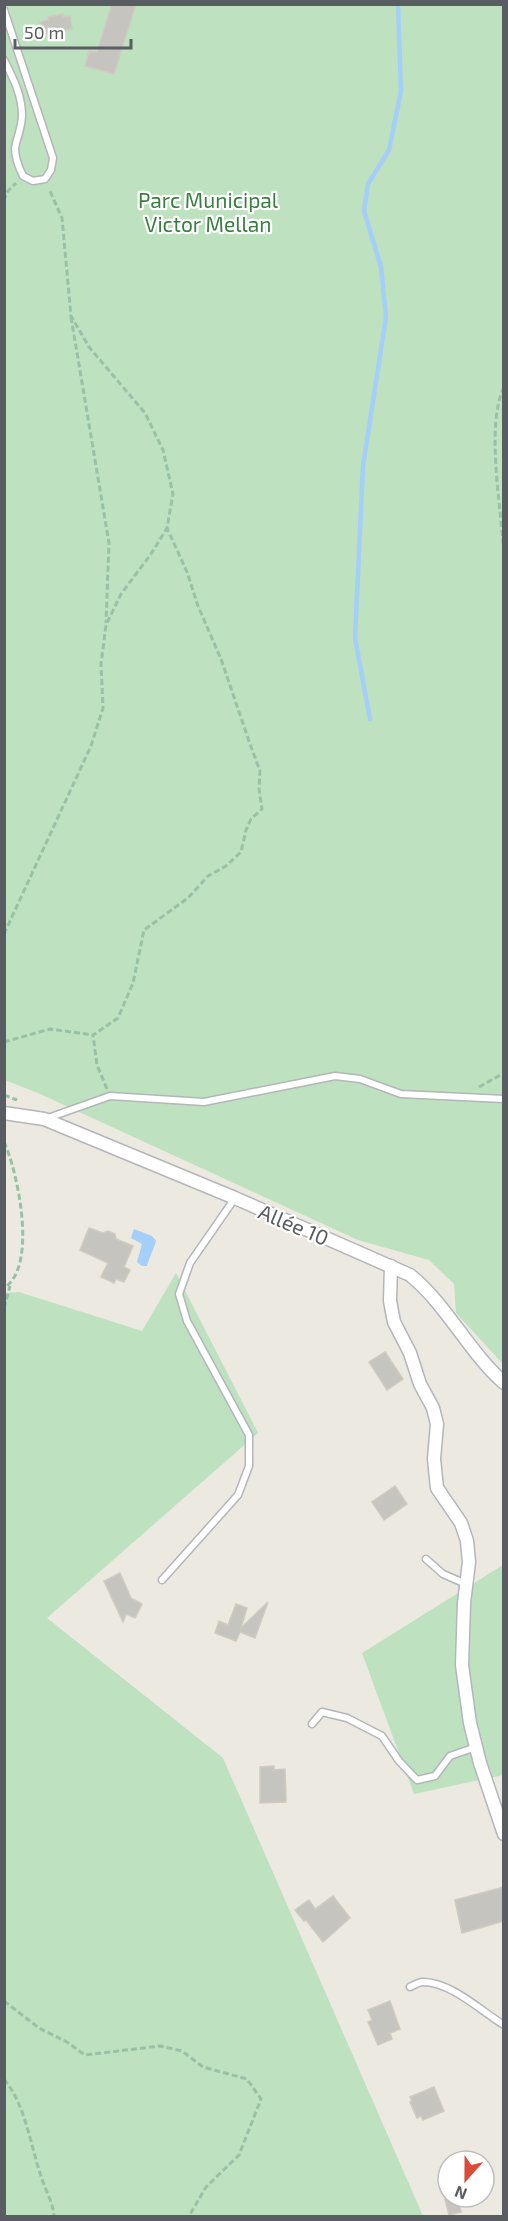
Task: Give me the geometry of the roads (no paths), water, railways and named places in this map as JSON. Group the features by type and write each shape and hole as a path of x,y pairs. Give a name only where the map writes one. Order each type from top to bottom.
{"street":[{"name":"Allée 10","path":"4,1113 44,1119 235,1198 410,1275 425,1287 486,1367 504,1383"},
{"path":"392,1266 390,1301 394,1322 410,1353 437,1424 434,1459 437,1488 461,1523 466,1541 469,1562 462,1665 476,1747 504,1834"}],"lane":[{"path":"4,10 53,158 51,170 45,179 33,181 23,176 17,162 15,148 21,129 22,113 17,86 4,60"},
{"path":"44,1119 110,1096 204,1102 335,1076 360,1079 401,1094 504,1099"},
{"path":"162,1580 238,1495 249,1466 249,1435 187,1321 178,1294 190,1263 235,1198"},
{"path":"426,1558 443,1574 466,1584"},
{"path":"312,1724 322,1712 347,1718 382,1736 399,1761 417,1780 435,1776 450,1756 476,1747"},
{"path":"410,1987 422,1982 445,1988 504,2025"}],"water":[{"path":"134,1229 152,1236 156,1241 147,1266 142,1266 137,1262 142,1244 131,1238"}],"waterway":[{"path":"370,719 355,638 363,466 386,317 381,267 364,211 368,184 389,150 401,91 398,4"}],"park label":[{"name":"Parc Municipal Victor Mellan","path":"208,211"}]}
